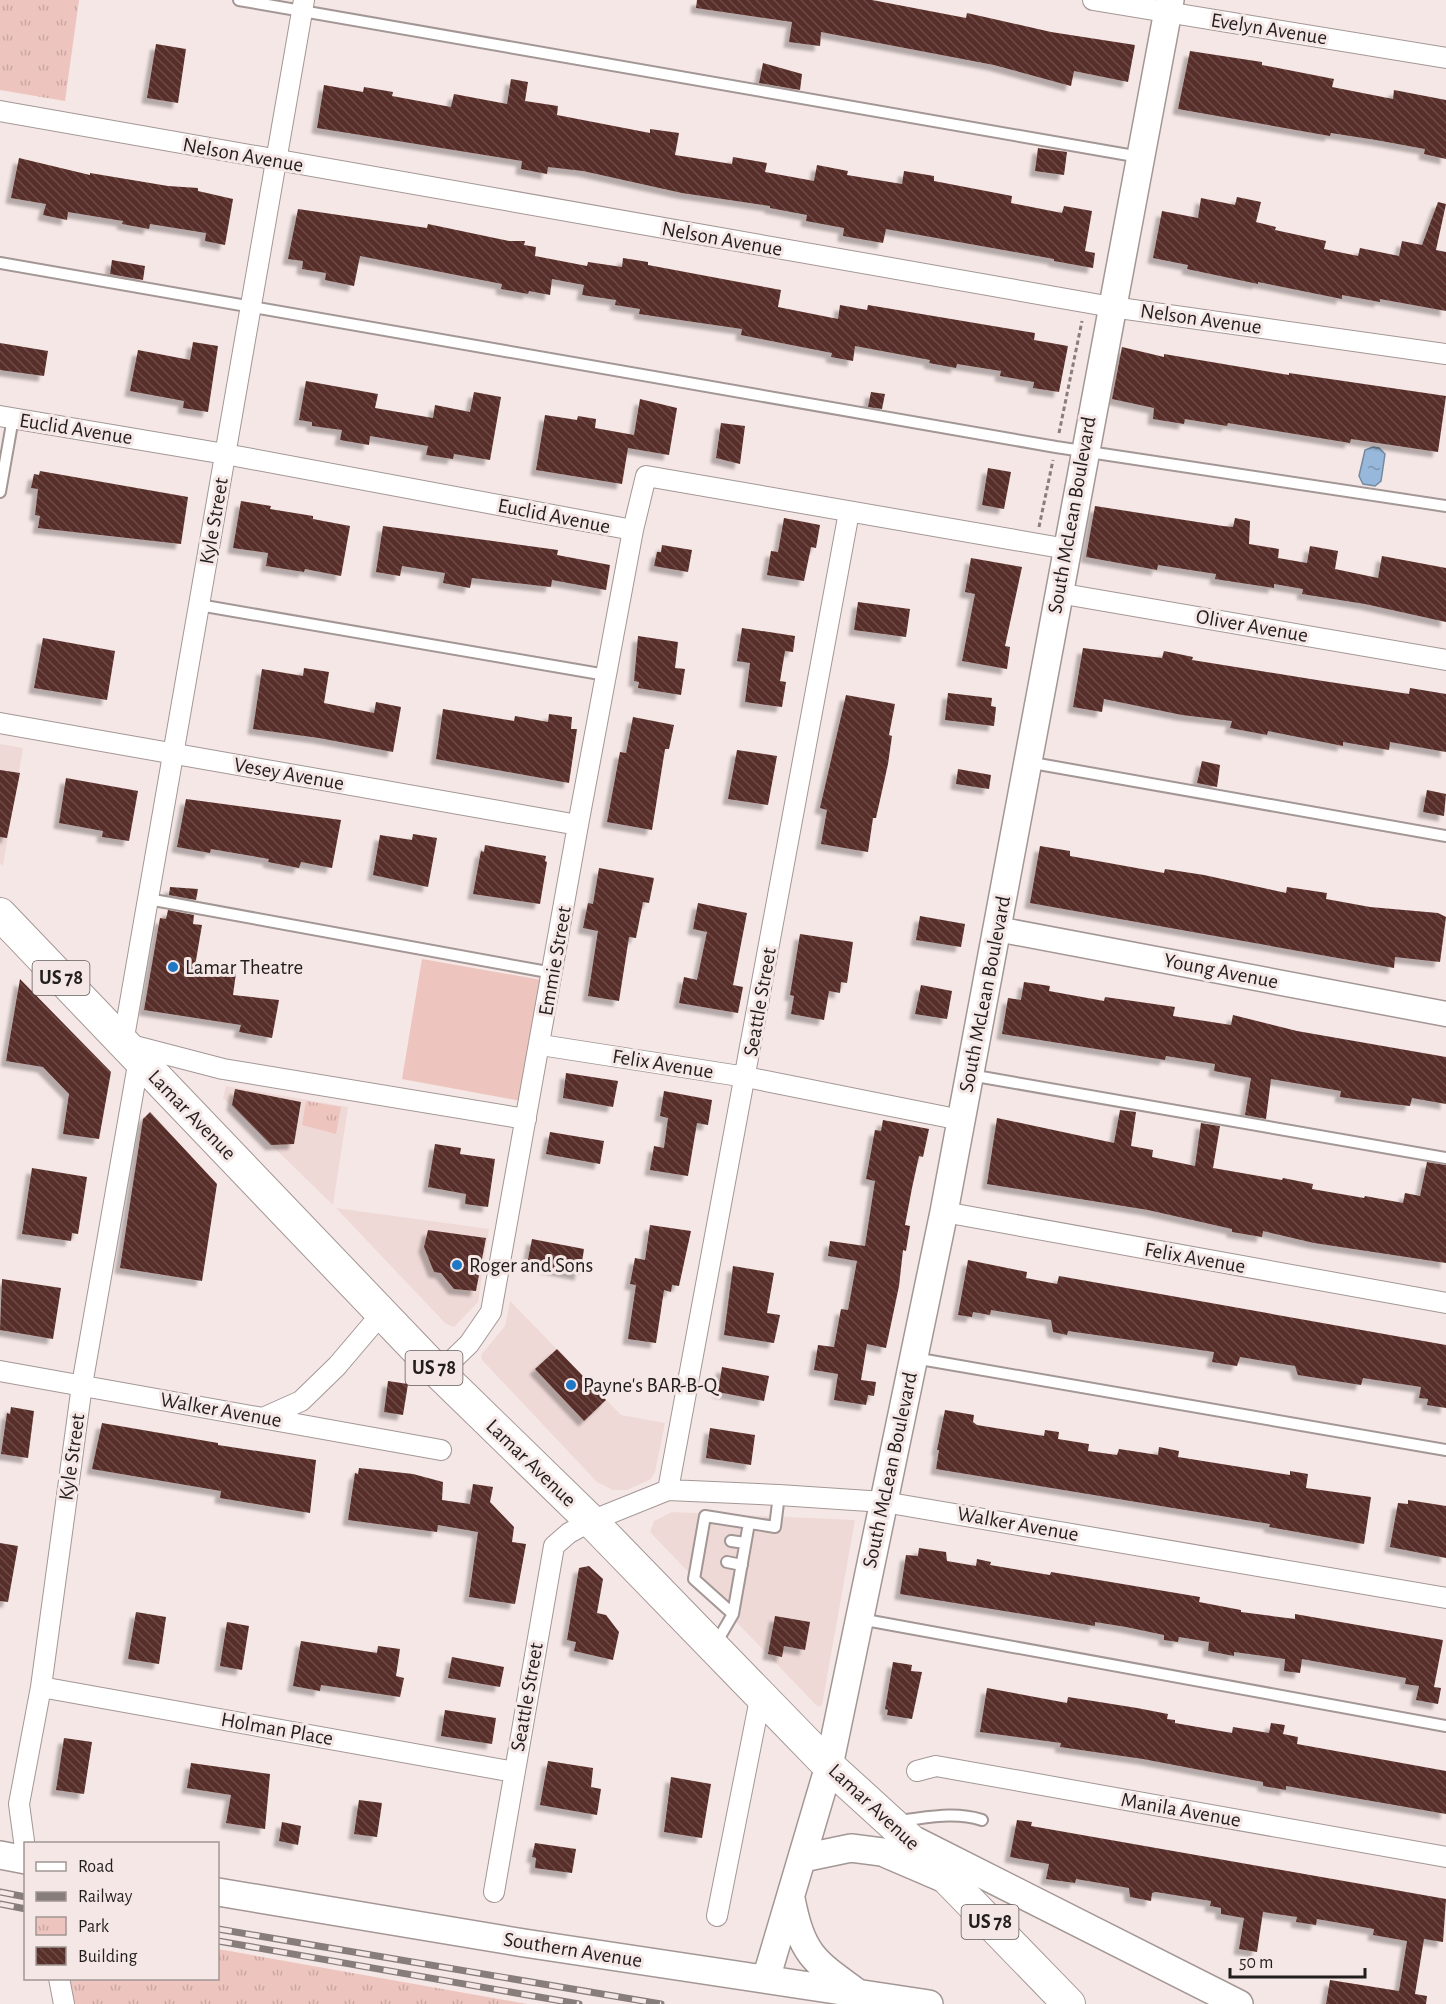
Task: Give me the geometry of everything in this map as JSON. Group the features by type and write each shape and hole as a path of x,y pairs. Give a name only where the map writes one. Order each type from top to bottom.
{"main road":[{"name":"South McLean Boulevard","path":"766,1979 829,1766 944,1212 1084,450 1169,7"},
{"name":"Lamar Avenue","path":"0,914 439,1373 591,1521 829,1766 899,1829 1070,2004"},
{"path":"899,1829 1239,2004"},
{"path":"803,1858 851,1848 882,1852 950,1881"},
{"path":"0,1855 24,1858"},
{"name":"Southern Avenue","path":"219,1892 524,1943 929,2004"},
{"path":"790,1896 798,1933 817,1963 859,1993"}],"street":[{"name":"Evelyn Avenue","path":"1093,0 1169,7 1446,58"},
{"name":"Kyle Street","path":"24,1843 19,1804 41,1687 131,1051 148,899 303,5"},
{"name":"Nelson Avenue","path":"0,111 1112,307 1446,354"},
{"name":"Euclid Avenue","path":"6,417 225,454 633,530 646,476 1067,549"},
{"name":"Seattle Street","path":"668,1490 747,1077 849,512"},
{"name":"Emmie Street","path":"439,1373 469,1344 491,1312 633,530"},
{"name":"Oliver Avenue","path":"1058,593 1446,660"},
{"name":"Vesey Avenue","path":"0,723 578,825"},
{"name":"Young Avenue","path":"997,929 1446,1014"},
{"name":"Felix Avenue","path":"541,1045 747,1077 961,1120"},
{"path":"131,1051 223,1069 526,1119"},
{"name":"Felix Avenue","path":"944,1212 1446,1303"},
{"path":"263,1418 301,1401 337,1366 382,1313"},
{"name":"Walker Avenue","path":"0,1371 441,1450"},
{"name":"Walker Avenue","path":"591,1521 668,1490 884,1502 1446,1598"},
{"name":"Seattle Street","path":"494,1892 554,1546 569,1533 591,1521"},
{"name":"Holman Place","path":"41,1687 514,1772"},
{"path":"717,1916 761,1694"},
{"name":"Manila Avenue","path":"917,1771 936,1766 1446,1857"},
{"path":"59,1980 64,2004"}],"lane":[{"path":"238,0 303,5 1141,157"},
{"path":"0,262 251,308 1056,447 1446,506"},
{"path":"0,492 6,417"},
{"path":"199,605 606,675"},
{"path":"1027,762 1446,836"},
{"path":"148,899 553,973"},
{"path":"970,1074 1446,1158"},
{"path":"914,1358 1446,1450"},
{"path":"708,1492 705,1516 707,1537 703,1558 694,1579 733,1614"},
{"path":"705,1516 775,1527 779,1495"},
{"path":"714,1646 733,1614 749,1523"},
{"path":"731,1541 745,1544"},
{"path":"727,1562 742,1565"},
{"path":"860,1618 1446,1726"},
{"path":"899,1829 950,1814 982,1820"}],"path":[{"path":"1039,531 1082,321"}],"shaded area":[{"path":"0,744 23,748 3,866 0,863"},
{"path":"226,1086 348,1107 333,1205 223,1098"},
{"path":"336,1208 489,1229 478,1302 454,1327 446,1324"},
{"path":"510,1301 621,1415 665,1423 655,1472 651,1479 627,1490 613,1490 597,1482 482,1360 481,1355 505,1326"},
{"path":"672,1512 855,1520 822,1705 818,1707 650,1532 654,1521"}],"green space":[{"path":"0,0 79,0 65,101 0,90"},
{"path":"422,959 542,980 521,1101 402,1079"},
{"path":"306,1101 341,1107 336,1134 302,1125"},
{"path":"219,1949 527,2004 60,2004 64,1980 219,1980"}],"water":[{"path":"1373,447 1379,448 1385,454 1381,481 1375,486 1363,484 1359,476 1365,450"}],"building":[{"path":"697,0 872,0 966,18 967,13 1051,32 1135,45 1128,82 1074,71 1071,86 994,65 821,32 820,46 789,42 792,22 696,8"},
{"path":"156,44 186,49 178,103 147,98"},
{"path":"1190,51 1262,62 1262,65 1334,79 1332,87 1393,99 1394,90 1446,100 1446,159 1424,154 1425,149 1331,133 1330,136 1178,109"},
{"path":"763,63 802,74 800,90 759,83"},
{"path":"511,79 528,82 525,101 558,106 557,115 650,133 650,129 679,133 675,155 732,164 733,157 767,163 765,172 814,181 817,165 848,171 847,175 902,184 904,171 934,176 934,181 1012,196 1011,203 1062,213 1064,206 1092,211 1085,251 1095,253 1093,268 886,229 883,243 843,236 844,228 806,221 807,215 770,208 770,206 682,193 583,171 548,167 547,174 521,169 522,161 317,128 324,85 363,92 364,87 393,92 392,96 451,107 454,94 507,104"},
{"path":"1038,148 1067,152 1064,175 1035,171"},
{"path":"19,158 90,175 90,173 168,186 198,188 198,191 233,199 225,245 205,241 206,233 150,224 149,229 122,224 123,221 68,212 67,220 43,215 46,204 11,198"},
{"path":"1237,197 1261,202 1256,222 1276,227 1275,230 1326,241 1324,249 1358,256 1360,248 1399,256 1402,241 1422,245 1438,202 1446,204 1436,250 1446,252 1446,311 1380,299 1380,302 1342,295 1342,299 1258,282 1258,284 1187,269 1188,265 1153,258 1162,211 1198,218 1201,198 1235,205"},
{"path":"298,209 427,228 428,224 509,241 525,241 524,245 536,247 535,256 587,266 588,262 622,267 623,258 648,262 648,265 781,290 778,307 838,319 840,305 867,310 868,305 1035,333 1034,340 1068,346 1059,392 1033,388 1034,382 1000,376 1001,371 957,364 956,368 929,363 930,360 855,346 853,361 831,357 832,353 741,335 742,329 639,314 640,309 615,305 616,300 582,295 584,285 552,279 550,295 529,291 528,294 501,289 502,284 360,256 354,286 325,280 326,273 302,269 303,261 288,259"},
{"path":"112,260 145,266 143,280 110,274"},
{"path":"193,342 218,346 208,412 183,408 184,401 130,391 138,350 190,360"},
{"path":"0,343 48,351 44,376 0,370"},
{"path":"1122,347 1164,357 1164,354 1289,375 1289,373 1446,396 1438,452 1351,439 1350,443 1228,423 1227,426 1185,419 1184,424 1153,419 1154,408 1112,399"},
{"path":"306,381 378,394 375,408 433,418 435,405 470,412 474,392 501,397 490,460 454,454 453,459 426,455 428,446 370,436 369,445 340,440 342,430 312,426 312,422 299,420"},
{"path":"871,392 885,394 882,409 868,407"},
{"path":"640,399 677,408 669,455 628,448 622,484 536,470 545,415 577,420 578,416 596,419 595,428 634,435"},
{"path":"721,423 745,426 740,464 716,458"},
{"path":"988,468 1011,472 1004,509 982,505"},
{"path":"40,471 188,497 181,544 38,528 40,516 35,515 38,489 31,488 34,474 39,475"},
{"path":"241,501 271,506 270,509 313,516 313,519 350,526 341,576 305,569 304,572 266,566 268,553 233,548"},
{"path":"1095,506 1233,527 1235,518 1250,521 1249,544 1279,549 1278,558 1307,563 1310,546 1338,551 1335,569 1378,578 1382,556 1446,568 1446,622 1365,604 1302,594 1303,589 1274,584 1274,588 1215,579 1216,574 1158,565 1157,570 1086,557"},
{"path":"784,518 820,525 816,548 811,547 804,581 767,575 771,551 778,552"},
{"path":"383,526 558,550 557,555 610,565 606,590 552,580 551,587 472,578 470,588 443,583 445,573 402,566 400,576 376,572"},
{"path":"662,545 692,550 688,572 654,566 657,552 661,552"},
{"path":"971,558 1022,567 1005,646 1010,647 1007,669 962,661 975,594 965,592"},
{"path":"858,602 910,609 906,637 854,630"},
{"path":"742,628 795,636 793,652 785,651 780,681 786,682 782,707 745,702 750,663 737,661"},
{"path":"638,636 678,642 675,668 685,669 681,695 638,688 639,682 634,681"},
{"path":"43,638 115,651 107,700 34,688"},
{"path":"1083,648 1162,658 1164,651 1193,657 1192,660 1323,681 1409,694 1410,688 1446,694 1446,752 1390,742 1389,750 1343,742 1343,746 1268,731 1267,735 1230,728 1232,721 1182,715 1104,699 1102,712 1073,707"},
{"path":"304,668 329,672 324,703 374,713 376,702 401,707 393,752 319,738 253,729 262,669 303,676"},
{"path":"948,693 992,698 991,706 996,707 994,726 945,720"},
{"path":"846,695 895,704 889,735 892,736 888,764 876,818 873,818 868,852 821,844 827,810 820,808"},
{"path":"443,709 514,721 515,716 548,722 549,714 572,717 571,729 577,729 569,783 436,759"},
{"path":"633,717 674,725 669,749 665,749 652,830 607,822 620,752 626,753"},
{"path":"737,750 777,756 768,805 728,799"},
{"path":"1202,761 1220,765 1217,787 1197,783"},
{"path":"958,769 991,775 989,789 956,784"},
{"path":"0,770 20,773 7,838 0,837"},
{"path":"66,778 138,791 129,841 102,837 103,831 59,823"},
{"path":"1427,790 1446,794 1444,816 1423,812"},
{"path":"186,799 341,820 332,868 301,862 299,868 268,862 269,859 211,849 210,853 177,847"},
{"path":"413,834 437,838 428,887 373,875 380,835 412,840"},
{"path":"485,845 546,856 540,904 473,894 481,851 484,852"},
{"path":"1040,846 1070,851 1070,856 1164,873 1165,869 1286,893 1287,887 1327,893 1326,899 1370,907 1438,913 1446,917 1440,962 1395,957 1394,968 1030,903"},
{"path":"599,868 654,878 649,903 643,902 636,938 629,937 619,1001 588,996 598,931 583,928 588,903 593,904"},
{"path":"170,887 198,889 196,900 169,895"},
{"path":"698,903 747,913 733,985 743,987 738,1013 679,1003 684,977 697,980 707,932 693,929"},
{"path":"168,910 194,915 193,924 202,925 195,966 236,973 233,995 279,1000 272,1038 239,1032 241,1025 144,1010 160,918 166,919"},
{"path":"920,916 965,924 961,947 916,940"},
{"path":"800,934 853,942 847,983 841,982 840,993 829,991 824,1020 791,1014 794,996 790,995"},
{"path":"20,979 111,1072 99,1139 63,1134 69,1094 43,1067 6,1061"},
{"path":"1024,982 1050,986 1049,991 1104,1001 1105,997 1175,1007 1173,1016 1231,1025 1233,1015 1297,1031 1446,1057 1446,1104 1412,1098 1410,1106 1340,1097 1341,1091 1271,1079 1266,1119 1245,1115 1251,1078 1214,1071 1215,1064 1166,1056 1165,1060 1002,1034 1008,998 1021,1000"},
{"path":"921,985 952,991 947,1019 915,1014"},
{"path":"566,1073 618,1081 613,1107 563,1098"},
{"path":"235,1089 301,1102 294,1144 271,1145 232,1105"},
{"path":"664,1091 712,1100 708,1125 697,1123 688,1176 650,1170 654,1146 664,1148 668,1118 660,1116"},
{"path":"1120,1110 1136,1112 1131,1146 1153,1150 1152,1157 1195,1166 1201,1123 1220,1126 1213,1168 1282,1180 1283,1178 1313,1184 1312,1189 1364,1198 1365,1196 1403,1203 1405,1193 1420,1196 1427,1162 1446,1165 1446,1263 1314,1243 1263,1231 1262,1237 1232,1232 1232,1229 1148,1210 987,1184 997,1118 1114,1143"},
{"path":"150,1112 217,1184 202,1281 120,1268 143,1119"},
{"path":"883,1120 929,1129 923,1157 919,1156 912,1188 905,1225 910,1226 906,1251 903,1250 899,1286 886,1348 867,1344 861,1380 876,1382 874,1396 868,1395 866,1405 834,1400 838,1374 814,1370 818,1345 834,1347 841,1309 848,1310 857,1261 828,1256 830,1241 865,1246 875,1181 866,1179 875,1130 881,1131"},
{"path":"550,1132 604,1141 600,1164 546,1154"},
{"path":"435,1144 461,1148 460,1154 495,1159 488,1207 465,1204 466,1194 428,1187"},
{"path":"32,1168 87,1177 78,1234 72,1233 71,1241 22,1234"},
{"path":"650,1225 691,1231 679,1286 672,1285 671,1292 664,1290 656,1343 628,1339 636,1285 630,1284 635,1258 645,1260"},
{"name":"Roger and Sons","path":"428,1230 486,1238 476,1291 454,1289 441,1273 434,1272 424,1247"},
{"path":"532,1239 584,1249 580,1275 527,1264"},
{"path":"968,1260 1027,1272 1026,1278 1057,1284 1059,1276 1446,1345 1446,1408 1427,1405 1428,1399 1419,1398 1421,1387 1363,1378 1361,1385 1298,1375 1295,1366 1240,1357 1237,1366 1212,1362 1214,1352 1068,1331 1067,1335 1053,1332 1051,1320 991,1310 990,1315 973,1312 972,1317 958,1315"},
{"path":"733,1266 774,1273 767,1313 780,1315 774,1343 724,1335"},
{"path":"2,1279 61,1288 53,1339 0,1330"},
{"name":"Payne's BAR-B-Q","path":"557,1349 606,1400 584,1421 535,1369"},
{"path":"722,1367 769,1376 764,1401 718,1392"},
{"path":"388,1381 408,1384 403,1415 384,1412"},
{"path":"11,1407 34,1411 28,1458 1,1454 7,1413 10,1414"},
{"path":"945,1410 974,1415 973,1422 977,1425 1044,1436 1045,1430 1059,1432 1058,1439 1089,1444 1088,1451 1117,1455 1119,1449 1158,1455 1159,1447 1179,1451 1178,1457 1290,1475 1290,1471 1308,1474 1306,1488 1371,1497 1364,1544 1269,1527 1270,1524 936,1469 939,1450 937,1450"},
{"path":"102,1423 218,1443 218,1445 316,1460 310,1513 220,1498 221,1491 92,1469"},
{"path":"710,1428 755,1435 751,1465 706,1458"},
{"path":"359,1468 413,1474 443,1482 442,1500 470,1504 473,1484 493,1487 490,1502 514,1527 512,1542 526,1544 515,1604 469,1597 478,1532 438,1525 437,1532 348,1520 355,1473 358,1474"},
{"path":"1408,1500 1446,1506 1446,1558 1390,1547 1398,1503 1408,1504"},
{"path":"0,1543 18,1546 8,1602 0,1601"},
{"path":"919,1548 946,1552 947,1561 976,1566 977,1559 991,1562 990,1565 1050,1575 1051,1572 1200,1597 1199,1602 1241,1610 1241,1612 1295,1619 1295,1614 1443,1640 1434,1687 1441,1688 1438,1704 1416,1700 1419,1686 1405,1684 1406,1678 1302,1659 1300,1673 1284,1671 1285,1659 1234,1652 1234,1656 1208,1651 1209,1642 1179,1637 1178,1642 1164,1640 1164,1635 1126,1627 1095,1622 1095,1626 900,1594 906,1555 918,1556"},
{"path":"589,1566 603,1579 597,1613 606,1615 619,1632 613,1660 574,1651 576,1642 567,1640 579,1568"},
{"path":"136,1612 166,1617 159,1664 128,1659"},
{"path":"775,1616 810,1622 805,1650 784,1646 782,1657 768,1654"},
{"path":"227,1622 249,1626 242,1670 220,1666"},
{"path":"301,1641 377,1653 378,1646 400,1649 396,1676 404,1678 400,1697 321,1685 320,1691 293,1686"},
{"path":"452,1657 504,1667 500,1687 448,1678"},
{"path":"893,1662 912,1665 911,1671 922,1672 912,1719 887,1715 888,1710 885,1709"},
{"path":"987,1688 1067,1703 1068,1697 1137,1708 1168,1714 1167,1719 1175,1720 1175,1723 1232,1733 1233,1727 1269,1733 1271,1723 1285,1725 1283,1734 1298,1737 1297,1744 1446,1771 1446,1814 1286,1786 1286,1790 1263,1786 1263,1782 1143,1759 1060,1747 1061,1743 980,1732"},
{"path":"445,1710 496,1718 492,1744 441,1736"},
{"path":"64,1738 92,1742 84,1794 56,1790"},
{"path":"548,1761 593,1768 591,1787 601,1789 597,1815 540,1805"},
{"path":"191,1763 270,1774 265,1829 226,1823 231,1795 187,1788"},
{"path":"671,1777 711,1784 702,1838 664,1832"},
{"path":"359,1800 382,1803 377,1837 354,1834"},
{"path":"1017,1820 1032,1822 1031,1826 1446,1899 1443,1942 1424,1939 1415,1994 1427,1996 1426,2004 1326,2004 1330,1980 1399,1991 1407,1941 1373,1935 1374,1929 1317,1919 1316,1925 1296,1922 1297,1917 1263,1912 1257,1952 1239,1949 1244,1918 1221,1914 1221,1908 1210,1906 1211,1901 1156,1892 1152,1893 1151,1901 1130,1897 1129,1888 1076,1879 1075,1883 1046,1879 1049,1864 1010,1857"},
{"path":"282,1822 301,1826 298,1845 279,1841"},
{"path":"535,1843 576,1849 572,1873 535,1868 536,1858 532,1857"}],"railway":[{"path":"0,1892 24,1897"},
{"path":"0,1904 24,1909"},
{"path":"219,1929 661,2004"},
{"path":"219,1941 579,2004"}],"place":[{"name":"Lamar Theatre","path":"173,967"},
{"name":"Roger and Sons","path":"457,1265"},
{"name":"Payne's BAR-B-Q","path":"571,1385"}]}
